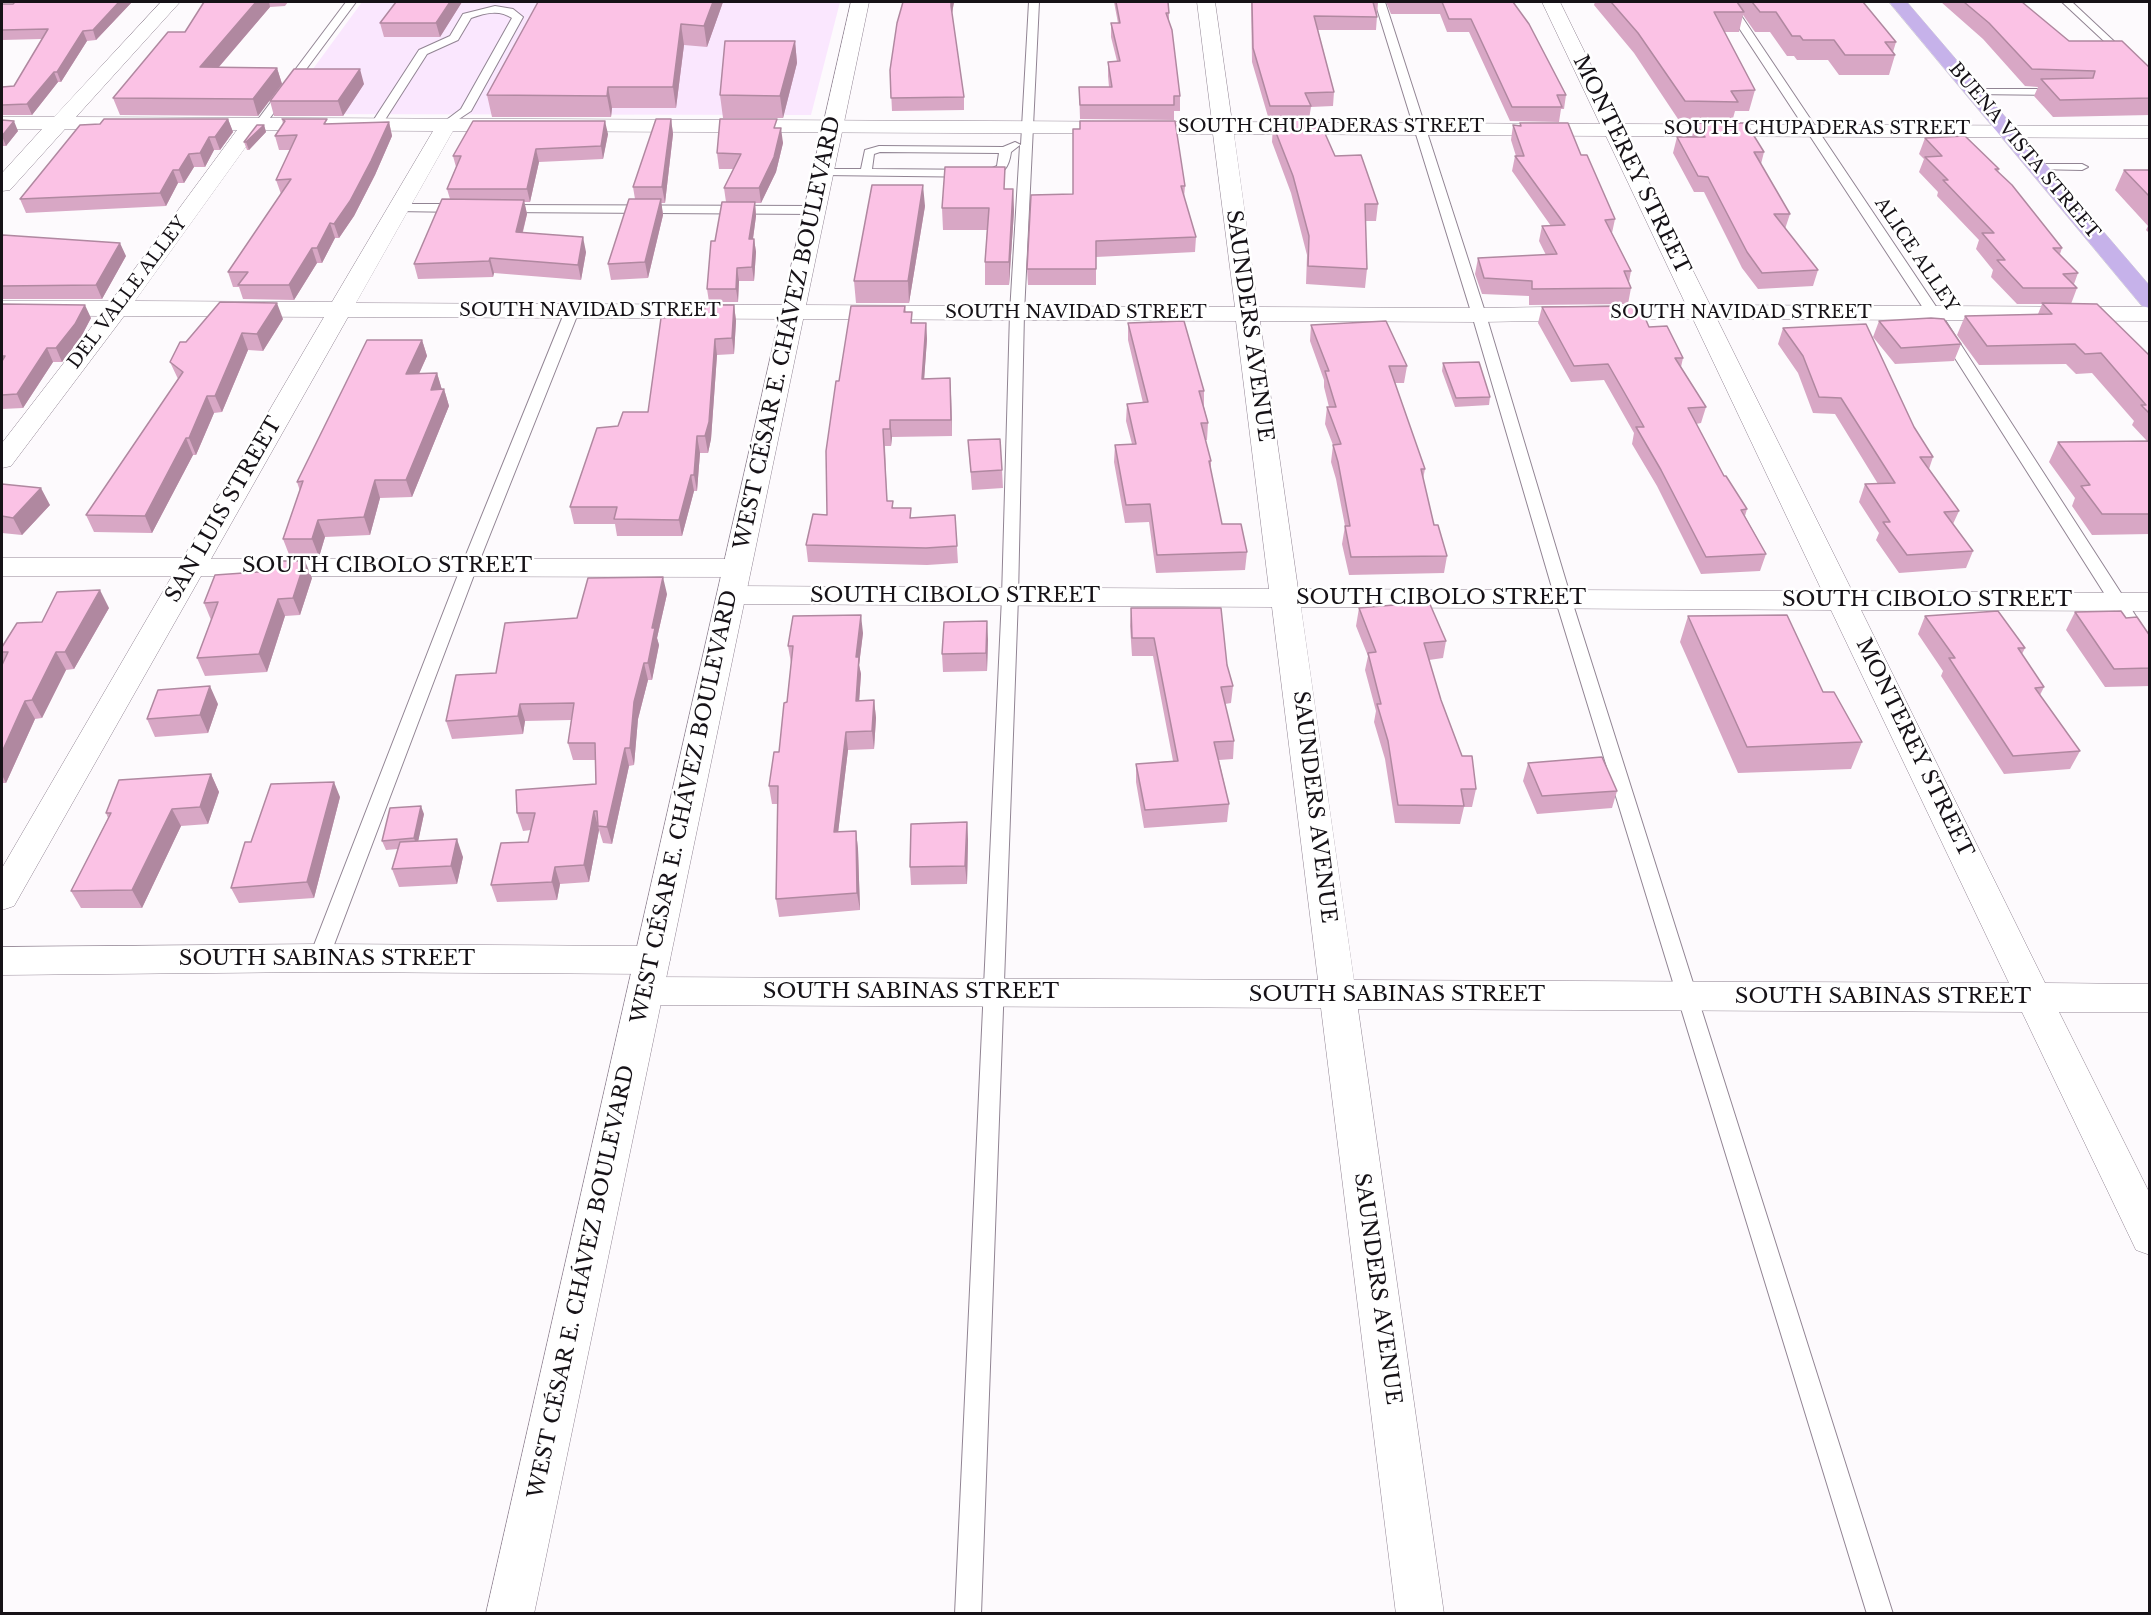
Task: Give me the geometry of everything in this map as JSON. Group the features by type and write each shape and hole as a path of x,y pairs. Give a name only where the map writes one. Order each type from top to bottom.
{"main road":[{"name":"BUENA VISTA STREET","path":"1898,2 2150,301"}],"street":[{"path":"2,185 171,2"},
{"name":"WEST CÉSAR E. CHÁVEZ BOULEVARD","path":"510,1614 815,210 848,171 833,126 860,2"},
{"name":"SAUNDERS AVENUE","path":"1206,2 1287,597 1420,1614"},
{"name":"MONTEREY STREET","path":"1551,2 2150,1237"},
{"name":"SOUTH CHUPADERAS STREET","path":"2,123 833,126 1018,141 1223,127 2150,132"},
{"name":"DEL VALLE ALLEY","path":"2,460 256,124"},
{"name":"SAN LUIS STREET","path":"2,897 447,124"},
{"name":"SOUTH NAVIDAD STREET","path":"2,308 1479,315 1703,312 2150,314"},
{"name":"SOUTH CIBOLO STREET","path":"2,567 192,565 469,567 1010,597 2150,602"},
{"name":"SOUTH SABINAS STREET","path":"2,961 319,958 995,993 2150,998"}],"lane":[{"name":"DEL VALLE ALLEY","path":"256,124 351,2"},
{"path":"968,1614 1010,597 1017,313 1018,141 1034,2"},
{"path":"1380,2 1479,315 1563,598 1880,1614"},
{"name":"ALICE ALLEY","path":"1727,2 1934,314 2150,652"},
{"path":"2067,2 2150,81"},
{"path":"377,124 423,52 454,38 467,16 495,9 508,11 518,17 465,111 447,124"},
{"path":"1976,92 2070,91"},
{"path":"848,171 989,174 1000,171 1018,141"},
{"path":"848,171 869,152 879,149 1018,141"},
{"path":"2038,167 2082,167"},
{"path":"399,208 470,208"},
{"path":"494,208 815,210"},
{"path":"319,958 469,567 572,311"}],"shaded area":[{"path":"362,2 840,2 811,115 280,114"}],"building":[{"path":"119,2 93,30 83,31 57,72 54,72 27,104 2,105 2,87 14,86 48,29 2,30 2,4"},
{"path":"204,2 256,2 200,67 277,68 253,99 113,98 168,32 185,32"},
{"path":"396,2 450,2 436,23 380,23"},
{"path":"538,2 713,2 704,26 681,24 673,87 608,87 607,96 487,95"},
{"path":"903,2 951,2 964,97 891,98 890,70 897,23"},
{"path":"1116,2 1168,2 1169,13 1166,13 1172,30 1180,96 1174,96 1174,105 1080,105 1079,87 1112,87 1108,62 1120,61 1111,23 1120,23"},
{"path":"1252,2 1373,2 1377,17 1314,16 1334,92 1305,93 1311,106 1270,106 1253,48"},
{"path":"1442,2 1513,2 1529,24 1566,95 1557,95 1562,107 1512,107 1471,19 1449,19"},
{"path":"1611,2 1737,2 1744,12 1714,12 1755,90 1731,91 1738,102 1685,101 1638,33"},
{"path":"1752,2 1863,2 1896,42 1885,42 1895,55 1845,55 1834,40 1803,40 1800,36 1792,36 1776,12 1760,12"},
{"path":"1964,2 2022,2 2069,41 2122,41 2150,68 2150,98 2060,100 2041,79 2093,78 2095,71 2032,69 1989,23"},
{"path":"725,41 795,41 780,96 720,95"},
{"path":"294,69 360,69 338,101 270,101"},
{"path":"104,119 228,119 215,137 209,137 200,153 189,154 179,170 173,170 160,193 20,199 80,125 100,124"},
{"path":"282,119 327,119 324,124 389,122 350,201 334,224 330,223 317,248 312,248 289,285 238,285 248,272 228,272 291,179 276,180 297,135 275,136 285,121"},
{"path":"656,119 671,119 662,187 633,187"},
{"path":"720,119 777,119 774,128 781,128 774,157 759,188 724,188 741,154 717,153"},
{"path":"1276,119 1319,120 1335,156 1361,155 1378,204 1365,204 1367,269 1308,266 1309,236 1293,176 1273,125 1277,125"},
{"path":"2,120 14,121 2,136"},
{"path":"473,121 605,121 601,146 536,149 527,189 447,189 461,156 453,156"},
{"path":"1080,121 1175,121 1185,186 1181,186 1196,237 1096,241 1096,269 1027,269 1031,195 1073,194 1073,129 1080,129"},
{"path":"1520,123 1568,123 1581,155 1587,155 1615,219 1605,220 1631,271 1624,271 1631,288 1532,289 1532,281 1484,278 1478,258 1557,254 1542,226 1565,225 1515,156 1524,156 1513,125 1521,126"},
{"path":"1695,123 1746,123 1764,152 1754,152 1790,214 1774,214 1818,270 1762,273 1747,252 1708,177 1698,176 1677,137 1705,137"},
{"path":"257,125 264,125 244,142"},
{"path":"1965,136 1999,169 1995,169 2012,185 2062,248 2053,248 2078,273 2063,274 2077,288 2023,288 1997,260 2005,260 1982,233 1994,233 1943,180 1948,180 1925,157 1942,156 1925,138"},
{"path":"945,167 1005,167 1004,189 1013,189 1009,262 985,262 989,208 942,208"},
{"path":"2124,170 2150,170 2150,197"},
{"path":"872,185 923,185 908,281 854,281"},
{"path":"442,199 524,200 516,232 583,237 578,265 490,258 489,261 414,264"},
{"path":"629,199 661,199 645,262 608,264"},
{"path":"722,202 755,202 749,239 754,239 752,267 737,268 736,289 707,289 711,241 715,241"},
{"path":"3,235 120,243 96,285 2,286"},
{"path":"220,302 277,303 257,334 242,333 215,396 207,396 189,438 186,438 145,516 86,515 183,372 170,362 180,342 186,342"},
{"path":"2042,303 2097,304 2150,356 2150,414 2141,405 2146,405 2101,353 2085,354 2075,344 1987,346 1965,316 2052,314"},
{"path":"2,304 85,305 75,324 56,348 47,348 17,394 2,395 2,361 5,356 2,356"},
{"path":"705,305 734,305 732,338 715,339 709,422 705,436 697,436 694,475 691,475 679,520 614,519 617,507 570,507 597,428 618,426 623,412 648,412 661,318 704,316"},
{"path":"851,306 905,306 904,312 912,312 911,323 926,323 922,379 950,378 951,420 890,420 890,429 883,429 887,501 893,501 892,508 911,508 910,518 955,515 957,546 926,548 806,545 813,514 827,515 826,451 836,381 839,381"},
{"path":"1640,306 1649,327 1667,326 1683,358 1675,358 1706,407 1688,408 1724,476 1747,509 1741,510 1766,554 1706,557 1636,427 1644,427 1608,364 1574,366 1542,307"},
{"path":"1944,319 1961,344 1901,348 1879,321"},
{"path":"1184,321 1204,391 1199,391 1208,423 1201,423 1211,461 1209,461 1222,524 1241,524 1247,552 1157,555 1150,504 1126,505 1115,445 1136,444 1127,404 1148,402 1128,323"},
{"path":"1386,321 1407,366 1389,366 1425,469 1421,469 1434,525 1438,525 1447,556 1351,557 1345,526 1350,526 1333,445 1341,444 1327,407 1336,407 1325,371 1329,371 1311,325"},
{"path":"1866,324 1914,427 1933,457 1920,457 1959,511 1944,512 1973,551 1907,555 1883,522 1890,522 1865,484 1895,483 1841,398 1819,397 1803,356 1783,328"},
{"path":"367,340 422,340 406,374 437,373 431,390 444,389 406,480 375,480 364,517 318,520 312,539 283,539 303,481 297,482"},
{"path":"1479,362 1490,397 1456,398 1443,363"},
{"path":"1000,439 1002,470 971,472 968,440"},
{"path":"2150,441 2150,514 2102,514 2081,486 2090,485 2058,442"},
{"path":"2,484 41,488 13,518 2,516"},
{"path":"276,561 305,561 293,598 278,599 259,654 197,658 218,602 204,603 215,575 272,571"},
{"path":"663,577 652,628 655,628 648,663 644,663 634,702 630,748 625,748 607,827 598,826 597,811 594,811 584,865 555,867 552,882 491,885 501,843 528,842 535,813 517,813 516,790 596,784 595,743 568,743 574,703 520,704 518,716 446,721 456,675 496,673 505,623 577,618 588,578"},
{"path":"100,590 65,652 56,652 32,700 25,701 2,752 2,665 8,652 2,652 2,647 17,623 42,622 57,592"},
{"path":"1429,602 1446,641 1424,643 1441,700 1462,756 1472,756 1476,789 1461,789 1464,806 1398,805 1388,741 1377,704 1381,704 1368,653 1376,652 1359,608"},
{"path":"1131,608 1221,608 1227,665 1233,686 1221,687 1234,741 1214,742 1229,804 1145,810 1136,764 1178,761 1154,638 1132,638"},
{"path":"1998,611 2025,648 2018,648 2044,687 2035,688 2080,751 2013,756 1949,658 1955,658 1925,616"},
{"path":"2121,611 2126,618 2137,617 2150,636 2150,668 2114,669 2075,612"},
{"path":"861,615 856,657 859,657 856,701 874,700 872,731 846,732 834,832 856,831 857,893 776,899 778,786 769,786 774,752 779,752 784,703 787,702 793,646 788,646 793,616"},
{"path":"1787,615 1823,692 1834,692 1862,742 1747,747 1688,616"},
{"path":"987,621 986,653 942,654 944,622"},
{"path":"210,686 200,715 147,719 158,690"},
{"path":"1602,757 1617,791 1542,796 1528,763"},
{"path":"211,774 200,807 172,809 132,890 71,891 111,813 106,813 119,780"},
{"path":"334,782 307,882 231,888 245,842 251,842 271,784"},
{"path":"421,806 414,838 382,841 390,808"},
{"path":"967,822 965,866 910,867 911,824"},
{"path":"457,839 451,866 392,869 400,842"}]}
